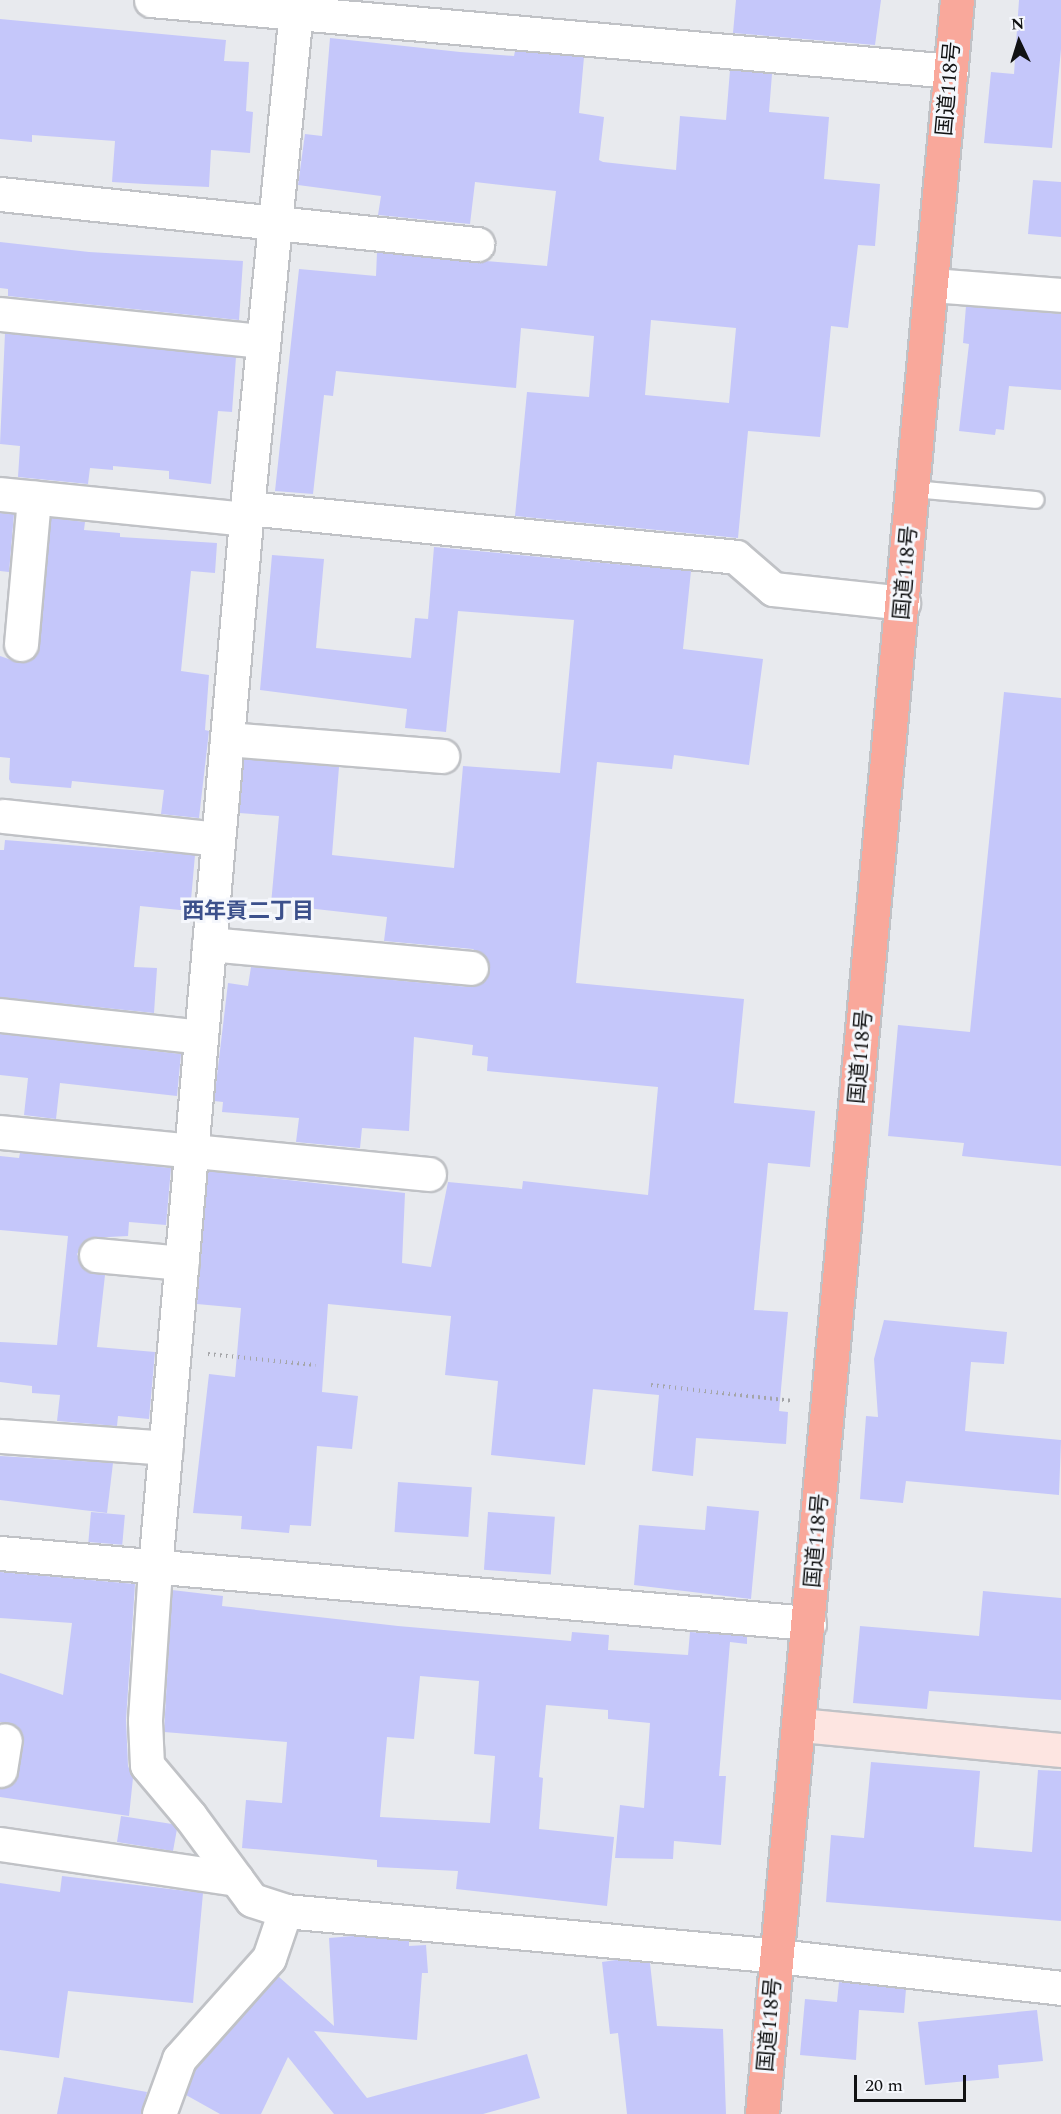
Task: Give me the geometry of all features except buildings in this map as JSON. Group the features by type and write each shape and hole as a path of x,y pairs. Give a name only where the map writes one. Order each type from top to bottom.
{"highway":[{"name":"国道118号","path":"762,2114 800,1725 957,0"}],"street":[{"path":"151,0 296,6 951,71"},
{"path":"296,6 247,514 166,1448 145,1721 147,1765 252,1900 285,1911 777,1956 1061,1988"},
{"path":"0,194 275,225 477,244"},
{"path":"932,285 1061,295"},
{"path":"0,314 263,341"},
{"path":"0,494 736,557 773,589 903,603"},
{"path":"21,644 34,498"},
{"path":"227,739 442,756"},
{"path":"3,816 218,838"},
{"path":"209,944 471,968"},
{"path":"0,1015 201,1037"},
{"path":"0,1131 429,1174"},
{"path":"96,1255 182,1263"},
{"path":"0,1436 166,1448"},
{"path":"0,1553 156,1569 809,1623"},
{"path":"800,1725 1061,1750"},
{"path":"0,1844 236,1879"},
{"path":"159,2114 179,2059 269,1958 285,1911"}],"lane":[{"path":"913,489 1036,500"}],"path":[{"path":"175,1351 315,1365"},
{"path":"651,1384 829,1405"}],"district":[{"name":"西年貢二丁目","path":"248,912"}]}
